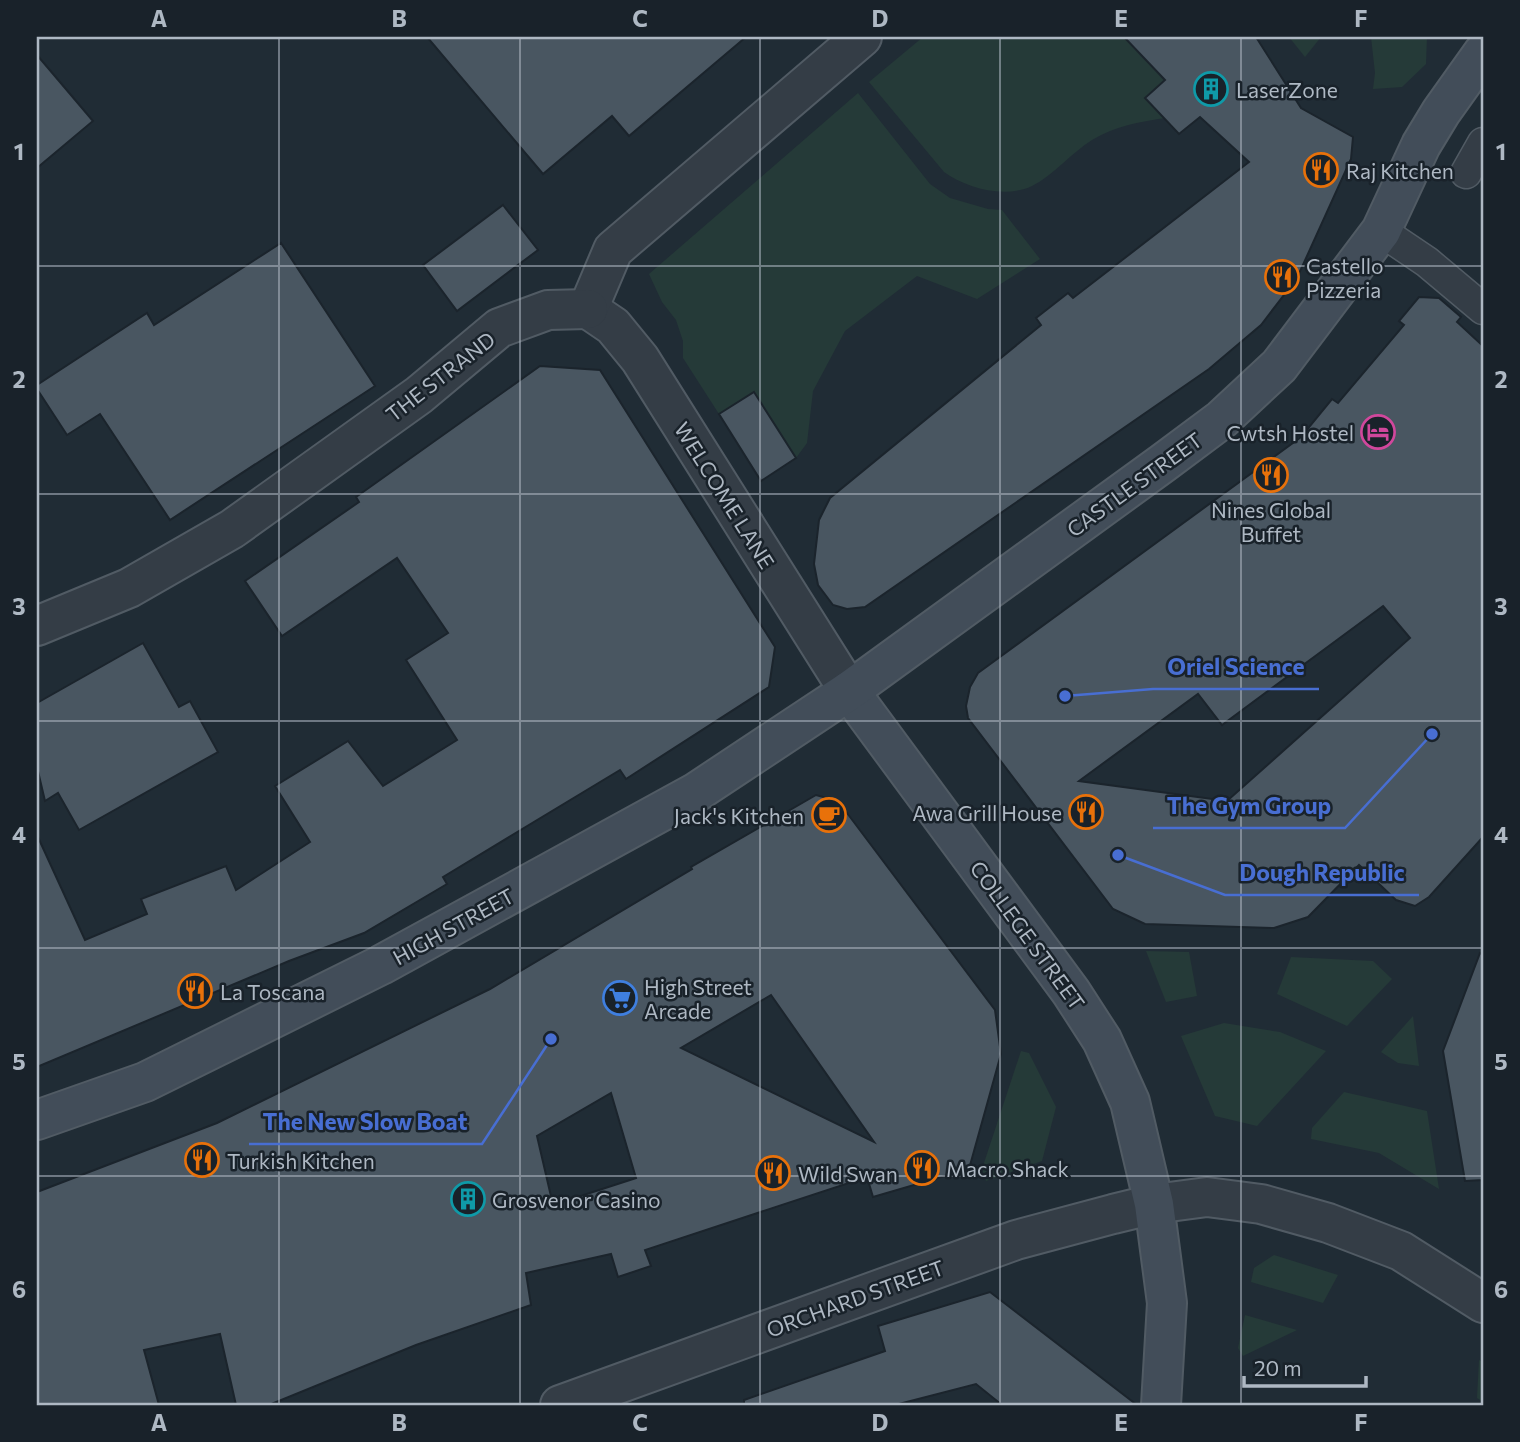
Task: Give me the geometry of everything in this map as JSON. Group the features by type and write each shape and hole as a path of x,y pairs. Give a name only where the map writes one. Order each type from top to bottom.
{"main road":[{"name":"CASTLE STREET","path":"849,691 1222,419 1279,366 1381,231 1421,145 1483,53"},
{"name":"HIGH STREET","path":"37,1120 145,1082 381,965 695,793 849,691"},
{"name":"COLLEGE STREET","path":"849,691 1071,992 1102,1040 1130,1102 1154,1204 1167,1303 1161,1405"}],"street":[{"path":"588,309 612,250 862,37"},
{"path":"1466,173 1483,143"},
{"path":"1381,231 1427,262 1483,309"},
{"name":"THE STRAND","path":"37,626 129,588 232,529 419,395 499,328 548,310 588,309"},
{"name":"WELCOME LANE","path":"588,309 613,326 640,359 849,691"},
{"name":"ORCHARD STREET","path":"560,1405 1016,1240 1154,1204 1207,1197 1261,1204 1328,1223 1401,1251 1483,1303"}],"green space":[{"path":"923,37 1124,37 1165,80 1165,118 1127,125 1101,135 1084,145 1048,176 1021,190 998,192 974,187 944,172 869,82"},
{"path":"1289,37 1321,37 1305,57"},
{"path":"1371,37 1427,37 1426,64 1402,87 1373,89 1375,73"},
{"path":"858,93 930,184 950,198 988,209 1002,210 1040,259 977,299 917,276 845,331 813,391 807,443 796,458 754,392 719,414 683,358 683,341 676,320 662,302 649,274"},
{"path":"1146,951 1189,952 1197,996 1166,1002"},
{"path":"1291,957 1373,961 1392,979 1347,1026 1277,994"},
{"path":"1413,1016 1419,1066 1398,1063 1381,1052"},
{"path":"1224,1023 1280,1032 1326,1051 1257,1126 1215,1116 1181,1036"},
{"path":"1021,1051 1029,1053 1056,1107 1042,1161 986,1181 982,1169"},
{"path":"1344,1092 1427,1111 1439,1189 1379,1153 1311,1139 1312,1128"},
{"path":"1274,1255 1338,1275 1323,1303 1251,1282 1254,1268"},
{"path":"1245,1315 1297,1330 1243,1356 1238,1348"},
{"path":"1479,1360 1483,1362 1483,1402 1477,1398"}],"building":[{"path":"427,37 746,37 629,136 612,116 543,174"},
{"path":"1124,37 1256,37 1301,108 1353,137 1351,159 1297,278 1261,325 1209,369 865,607 847,609 833,605 818,585 814,564 819,520 830,498 1041,325 1036,318 1068,293 1073,298 1249,162 1200,117 1179,134 1145,98 1165,80"},
{"path":"37,55 93,121 37,168"},
{"path":"503,205 538,250 457,311 423,265"},
{"path":"281,243 375,386 170,520 100,414 67,435 37,385 147,313 154,325"},
{"path":"1419,297 1439,298 1461,317 1457,322 1483,346 1483,837 1429,897 1415,906 1396,900 1359,865 1308,917 1274,928 1145,924 1113,909 968,718 966,706 970,687 978,673 1301,437 1332,399 1338,403 1404,325 1399,321","holes":["1383,606 1410,638 1227,801 1079,781 1198,694 1222,725"]},
{"path":"540,366 600,370 775,647 769,687 626,779 620,770 443,877 447,884 364,933 289,961 37,1067 37,835 85,940 147,914 141,899 226,866 236,890 310,842 275,786 348,741 383,786 457,740 406,660 448,633 397,558 282,636 245,581 359,502 356,497"},
{"path":"754,392 796,458 761,481 719,414"},
{"path":"143,643 179,707 190,701 218,752 79,830 58,793 45,801 37,767 37,703"},
{"path":"816,795 838,801 995,1010 1001,1054 969,1169 873,1197 867,1177 645,1250 651,1266 618,1277 611,1254 526,1273 531,1305 416,1345 269,1405 236,1405 220,1334 144,1350 159,1405 37,1405 37,1192 217,1123 490,989 692,869 691,867","holes":["771,995 874,1142 681,1048","611,1093 636,1178 553,1205 537,1136"]},
{"path":"1480,953 1483,954 1483,1180 1465,1181 1443,1051"},
{"path":"990,1292 1137,1405 1002,1405 976,1384 895,1405 744,1405 744,1400 885,1351 878,1326"}],"place":[{"name":"LaserZone","path":"1211,89"},
{"name":"Raj Kitchen","path":"1321,170"},
{"name":"Castello Pizzeria","path":"1282,277"},
{"name":"Cwtsh Hostel","path":"1378,432"},
{"name":"Nines Global Buffet","path":"1271,475"},
{"name":"Oriel Science","path":"1065,696"},
{"name":"The Gym Group","path":"1432,734"},
{"name":"Awa Grill House","path":"1086,812"},
{"name":"Jack's Kitchen","path":"829,815"},
{"name":"Dough Republic","path":"1118,855"},
{"name":"La Toscana","path":"195,991"},
{"name":"High Street Arcade","path":"620,998"},
{"name":"The New Slow Boat","path":"551,1039"},
{"name":"Turkish Kitchen","path":"202,1160"},
{"name":"Macro Shack","path":"922,1168"},
{"name":"Wild Swan","path":"773,1173"},
{"name":"Grosvenor Casino","path":"468,1199"}]}
